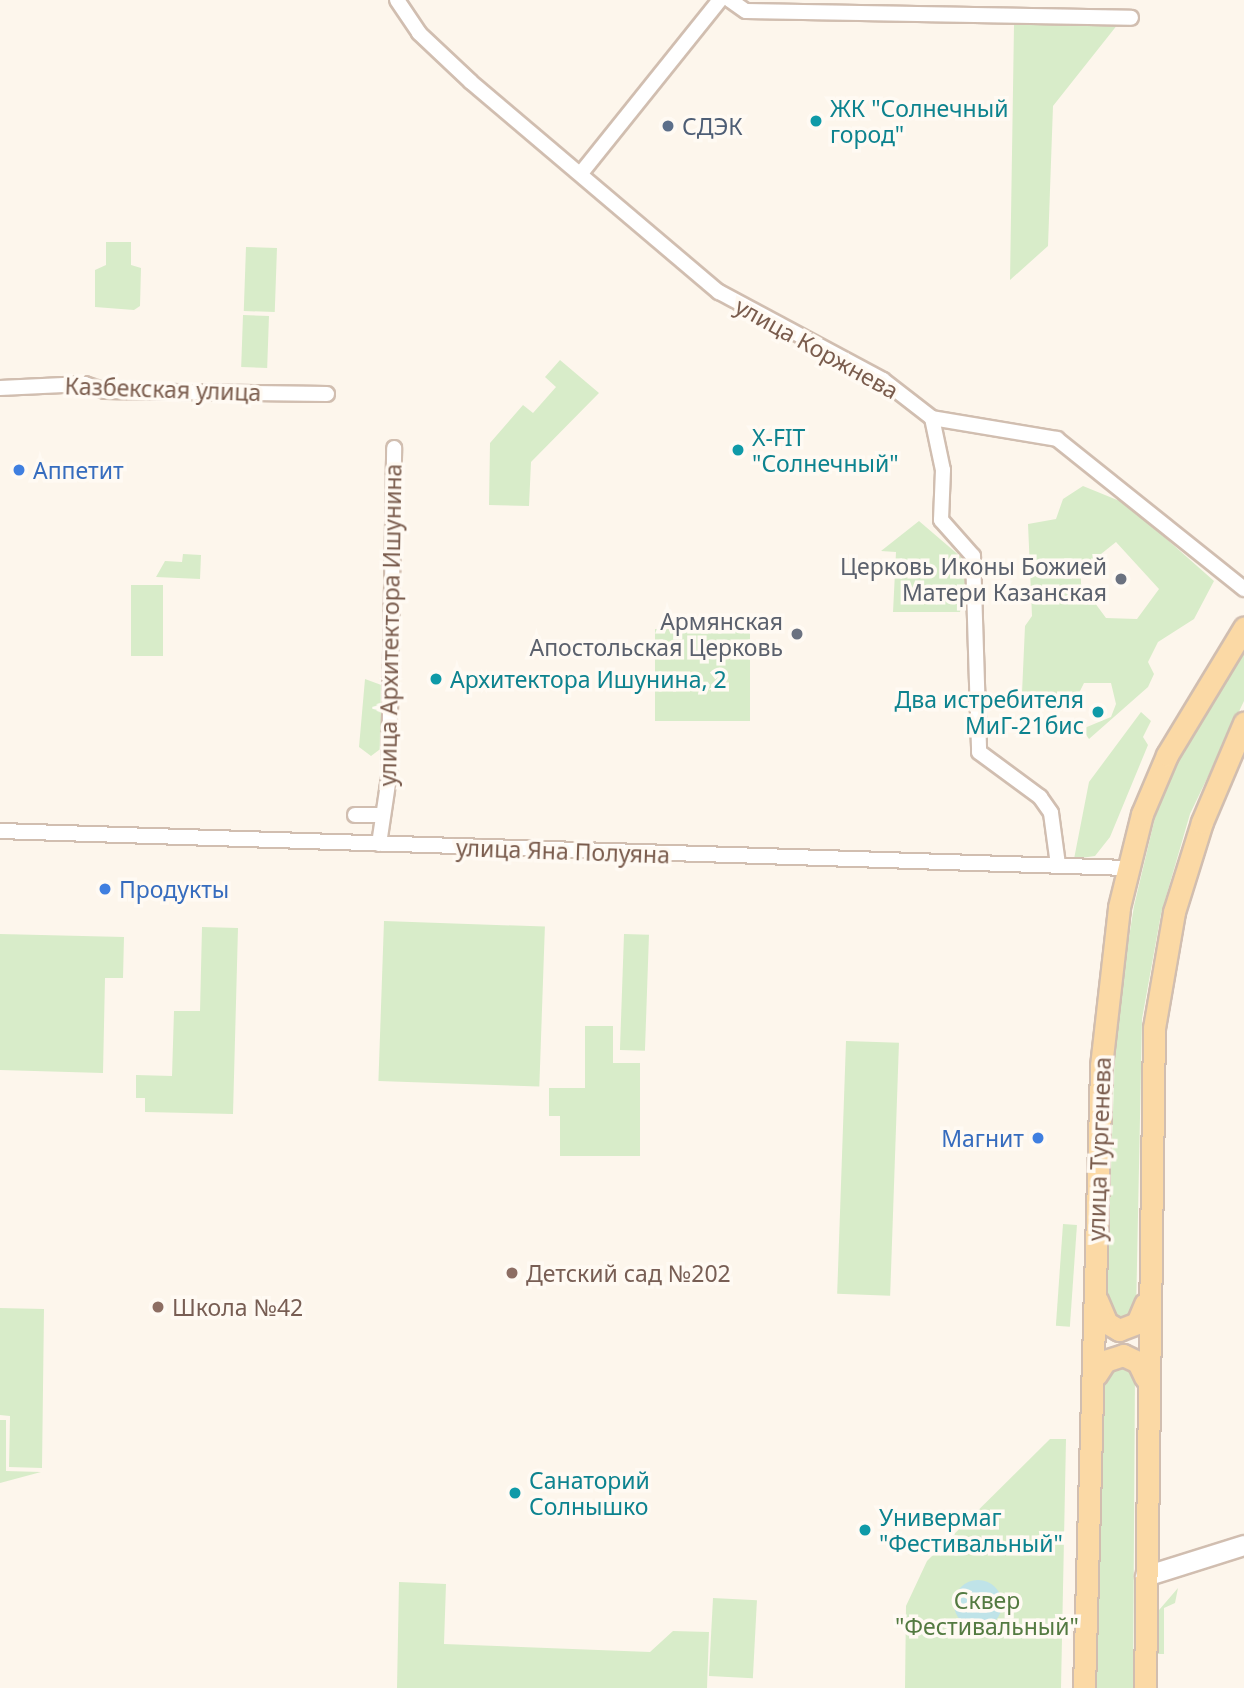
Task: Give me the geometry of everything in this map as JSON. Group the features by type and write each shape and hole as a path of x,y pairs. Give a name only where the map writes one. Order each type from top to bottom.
{"main road":[{"name":"улица Тургенева","path":"1084,1688 1096,1375 1095,1295 1102,1054 1127,868 1167,755 1242,633"},
{"path":"1145,1688 1145,1377 1154,1028 1162,974 1202,822 1244,723"},
{"path":"1095,1295 1107,1323 1119,1330 1137,1323 1147,1296"},
{"path":"1096,1375 1105,1361 1123,1355 1138,1362 1145,1377"}],"street":[{"name":"улица Коржнева","path":"397,0 406,18 454,66 729,299 883,380 932,418"},
{"path":"582,172 720,0"},
{"path":"730,0 746,11 1131,18"},
{"name":"Казбекская улица","path":"0,388 85,384 104,391 327,394"},
{"path":"1058,864 1051,813 1040,797 979,752 973,556 941,520 943,470 932,418 1057,439 1244,589"},
{"name":"улица Архитектора Ишунина","path":"379,844 389,777 394,448"},
{"path":"355,815 382,815"},
{"name":"улица Яна Полуяна","path":"0,831 1127,868"},
{"path":"1145,1576 1244,1545"}],"green space":[{"path":"1118,24 1053,106 1048,246 1010,280 1014,25"},
{"path":"106,242 131,242 131,265 141,268 140,306 134,310 95,307 95,270 106,265"},
{"path":"246,247 277,248 275,312 244,311"},
{"path":"243,315 269,316 267,368 241,367"},
{"path":"560,360 599,393 531,462 529,506 489,505 490,443 523,405 533,413 556,387 545,377"},
{"path":"1083,486 1127,504 1214,581 1194,619 1158,642 1148,662 1154,674 1148,687 1089,739 1082,729 1111,717 1116,704 1111,683 1084,683 1079,693 1065,695 1022,693 1025,626 1032,616 1028,524 1056,519 1063,499","holes":["1116,542 1159,589 1137,619 1106,618 1081,584 1081,570"]},
{"path":"919,521 961,557 967,586 960,612 893,612 896,552 881,551"},
{"path":"183,554 201,555 200,579 156,577 165,561 182,562"},
{"path":"131,585 163,585 163,656 131,656"},
{"path":"655,629 750,629 750,721 655,721"},
{"path":"1244,652 1244,701 1190,814 1161,914 1142,1019 1136,1314 1130,1323 1108,1314 1106,1306 1116,1019 1134,906 1158,805 1176,762"},
{"path":"365,679 384,686 383,747 371,756 359,747"},
{"path":"1141,712 1151,721 1143,737 1148,745 1110,837 1095,856 1074,859 1089,782"},
{"path":"384,921 545,927 539,1087 378,1081"},
{"path":"202,927 238,928 233,1114 145,1112 145,1098 136,1098 136,1075 172,1076 174,1011 200,1011"},
{"path":"0,934 124,937 123,978 105,978 103,1073 0,1070"},
{"path":"624,934 649,935 645,1051 620,1050"},
{"path":"585,1026 613,1026 613,1063 640,1063 640,1156 560,1156 560,1116 549,1116 549,1088 585,1088"},
{"path":"846,1041 899,1043 890,1296 837,1294"},
{"path":"1063,1224 1077,1225 1070,1327 1056,1326"},
{"path":"0,1308 44,1309 42,1468 9,1467 10,1416 0,1415"},
{"path":"1115,1363 1135,1371 1133,1688 1096,1688 1104,1371"},
{"path":"0,1420 6,1420 6,1471 41,1472 0,1483"},
{"name":"Сквер \"Фестивальный\"","path":"1050,1439 1066,1439 1061,1688 905,1688 906,1606 927,1561"},
{"path":"399,1582 446,1584 444,1644 650,1652 673,1631 709,1632 707,1688 397,1688"},
{"path":"1178,1588 1175,1603 1164,1608 1164,1654 1153,1654 1153,1617"},
{"path":"713,1598 757,1600 753,1678 709,1676"}],"water":[{"path":"978,1580 987,1581 995,1587 1001,1595 1001,1613 995,1621 987,1627 978,1628 969,1627 961,1621 955,1613 954,1604 955,1595 961,1587 969,1581"}],"place":[{"name":"ЖК \"Солнечный город\"","path":"816,121"},
{"name":"СДЭК","path":"668,126"},
{"name":"X-FIT \"Солнечный\"","path":"738,450"},
{"name":"Аппетит","path":"19,470"},
{"name":"Церковь Иконы Божией Матери Казанская","path":"1121,579"},
{"name":"Армянская Апостольская Церковь","path":"797,634"},
{"name":"Архитектора Ишунина, 2","path":"436,679"},
{"name":"Два истребителя МиГ-21бис","path":"1098,712"},
{"name":"Продукты","path":"105,889"},
{"name":"Магнит","path":"1038,1138"},
{"name":"Детский сад №202","path":"512,1273"},
{"name":"Школа №42","path":"158,1307"},
{"name":"Санаторий Солнышко","path":"515,1493"},
{"name":"Универмаг \"Фестивальный\"","path":"865,1530"}]}
